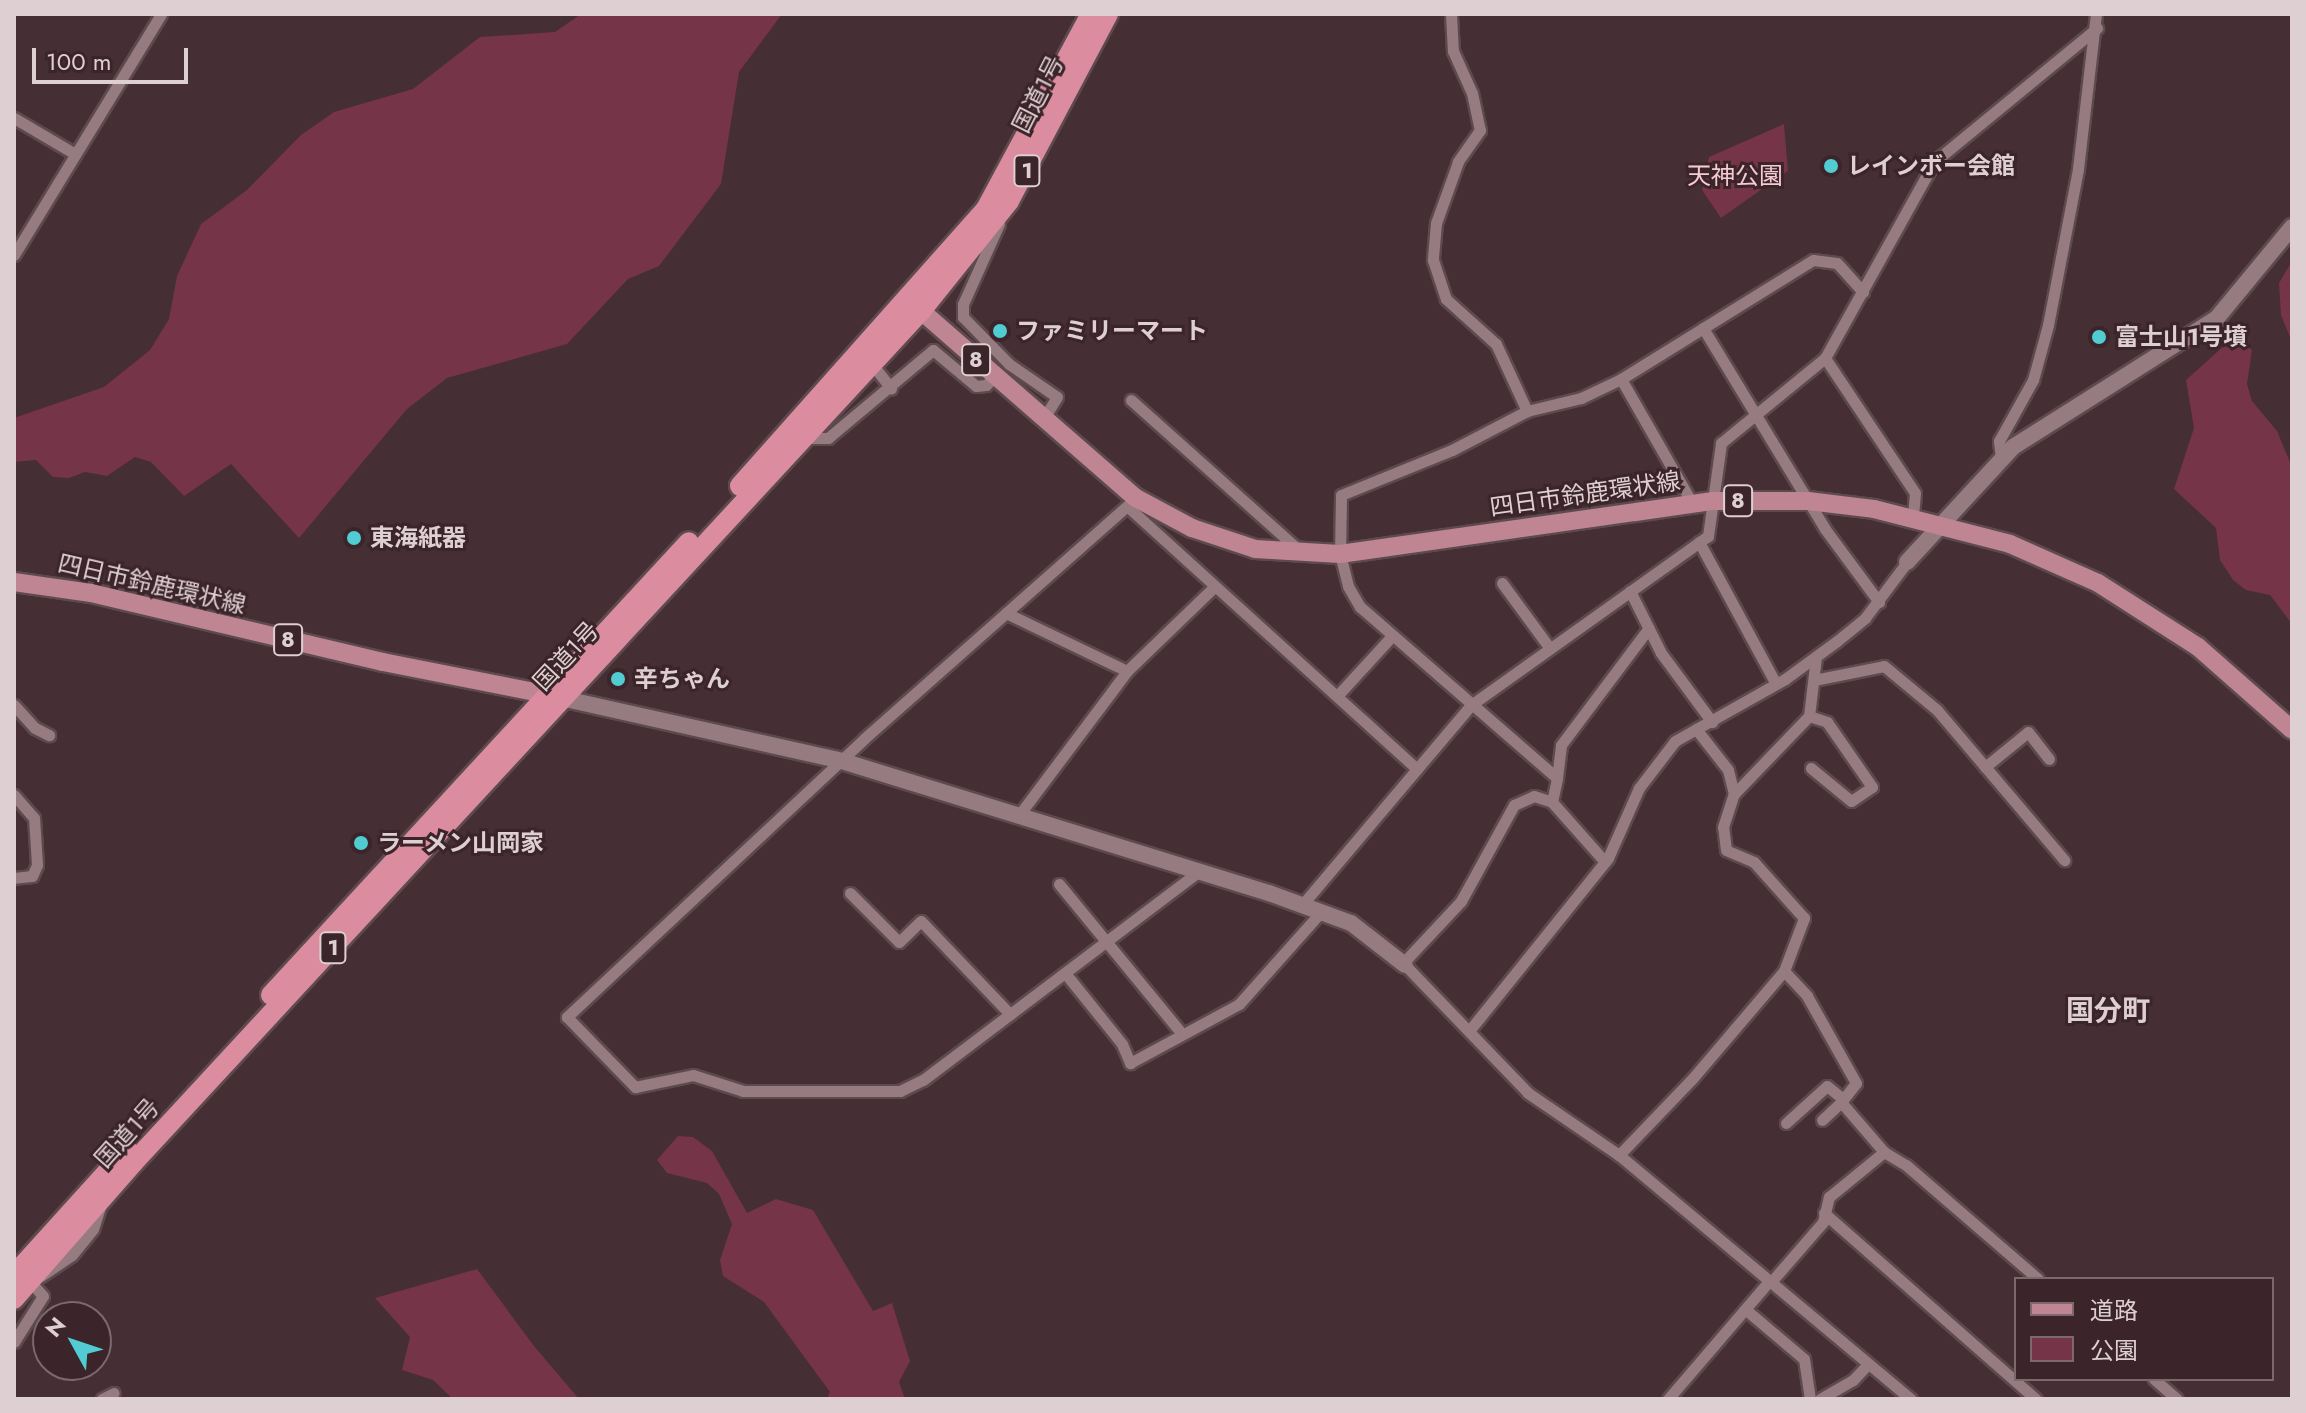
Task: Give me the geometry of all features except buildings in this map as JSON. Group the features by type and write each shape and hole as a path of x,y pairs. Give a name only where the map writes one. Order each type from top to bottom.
{"highway":[{"name":"国道1号","path":"1053,108 1091,14"},
{"name":"国道1号","path":"14,1299 24,1277 258,1018 1009,201 1020,169 1108,14"},
{"name":"国道1号","path":"553,696 872,364 986,209 1020,169"},
{"name":"国道1号","path":"24,1277 103,1199 258,1018"}],"main road":[{"name":"四日市鈴鹿環状線","path":"915,306 1132,503 1255,549 1340,554 1713,501 1808,501 1913,517 2033,553 2132,603 2198,647 2292,730"},
{"name":"四日市鈴鹿環状線","path":"14,582 104,596 553,696"}],"street":[{"path":"14,255 161,14"},
{"path":"1451,14 1453,51 1472,93 1480,130 1458,162 1436,223 1433,260 1446,299 1496,344 1527,411"},
{"path":"2001,458 1999,441 2033,380 2048,325 2097,28 2096,14"},
{"path":"1302,905 1471,705 1699,542 1712,528 1718,448 1755,413 1825,358 1934,162 2097,28"},
{"path":"14,118 75,154"},
{"path":"1009,201 963,304 963,317 1009,364 1057,397 1043,419"},
{"path":"1469,1031 1605,862 1651,770 1675,741 1712,722 1816,657 1879,602 1939,523 2001,458 2047,422 2117,386 2217,318 2292,227"},
{"path":"1557,778 1360,607 1348,586 1340,554 1341,495 1452,450 1527,411 1581,398 1621,379 1813,260 1837,263 1863,292"},
{"path":"1703,328 1808,501 1879,602"},
{"path":"802,438 828,438 933,350 976,386 986,385 995,376"},
{"path":"1825,358 1915,493 1913,517"},
{"path":"872,364 891,388"},
{"path":"1621,379 1692,503"},
{"path":"1131,400 1302,553"},
{"path":"1198,872 923,1080 900,1091 858,1095 743,1091 693,1075 635,1087 567,1017 842,761 1132,503 1214,587 1417,769"},
{"path":"1699,542 1775,682"},
{"path":"1502,583 1549,647"},
{"path":"1019,815 1127,671 1214,587"},
{"path":"1630,591 1661,653 1712,722"},
{"path":"1006,613 1127,671"},
{"path":"1552,802 1561,745 1637,648 1649,628"},
{"path":"1337,696 1392,636"},
{"path":"1637,648 1661,653"},
{"path":"1619,1155 1692,1079 1784,971 1804,918 1754,862 1726,850 1723,827 1734,794 1809,716 1816,657"},
{"path":"1814,680 1884,666 1937,710 2064,860"},
{"path":"553,696 842,761 1351,923 1404,964 1528,1093 1619,1155 1911,1399"},
{"path":"14,705 35,728 49,735"},
{"path":"1809,716 1827,722 1872,787 1851,801 1811,768"},
{"path":"1696,729 1728,770 1734,794"},
{"path":"1985,767 2028,732 2049,759"},
{"path":"14,795 34,818 37,865 32,876 14,878"},
{"path":"1404,964 1461,901 1514,805 1534,796 1552,802 1605,862"},
{"path":"1059,884 1182,1034"},
{"path":"850,893 899,942 921,921 1010,1014"},
{"path":"1065,973 1122,1044 1130,1063 1239,1004 1321,912"},
{"path":"1784,971 1807,996 1856,1083 1822,1120"},
{"path":"1786,1123 1827,1086 1884,1152 1906,1165 2036,1277"},
{"path":"1668,1399 1823,1222 1829,1197 1884,1152"},
{"path":"14,1342 24,1277 64,1265 93,1229 103,1199"},
{"path":"1824,1213 2014,1380"},
{"path":"1745,1309 1804,1359 1810,1399"},
{"path":"1820,1399 1853,1380 1868,1364"},
{"path":"2015,1381 2036,1399"},
{"path":"2156,1381 2177,1399"},
{"path":"102,1399 114,1393"}],"green space":[{"path":"581,14 782,14 739,72 721,184 659,266 628,279 567,344 447,378 407,409 299,538 231,464 184,496 151,462 135,457 107,476 85,472 69,478 53,477 36,460 14,462 14,418 104,387 150,350 169,319 177,276 201,224 247,190 301,135 334,112 413,89 480,37 555,32"},
{"name":"天神公園","path":"1784,124 1788,171 1721,218 1702,190 1709,157"},
{"path":"2292,261 2292,342 2281,315 2279,283"},
{"path":"2236,335 2252,350 2247,384 2252,401 2277,431 2292,467 2292,624 2270,595 2246,590 2233,580 2220,560 2216,528 2174,489 2194,428 2186,380"},
{"path":"678,1136 693,1137 712,1151 747,1213 776,1199 813,1210 873,1311 892,1303 910,1361 899,1382 905,1399 827,1399 830,1392 764,1302 723,1276 720,1260 732,1224 719,1194 707,1183 667,1173 657,1160"},
{"path":"477,1269 534,1346 579,1399 453,1399 433,1380 402,1370 410,1337 375,1298"}],"place":[{"name":"レインボー会館","path":"1831,166"},
{"name":"ファミリーマート","path":"1000,331"},
{"name":"富士山1号墳","path":"2099,337"},
{"name":"東海紙器","path":"354,538"},
{"name":"辛ちゃん","path":"618,679"},
{"name":"ラーメン山岡家","path":"361,843"}],"district":[{"name":"国分町","path":"2108,1011"}]}
